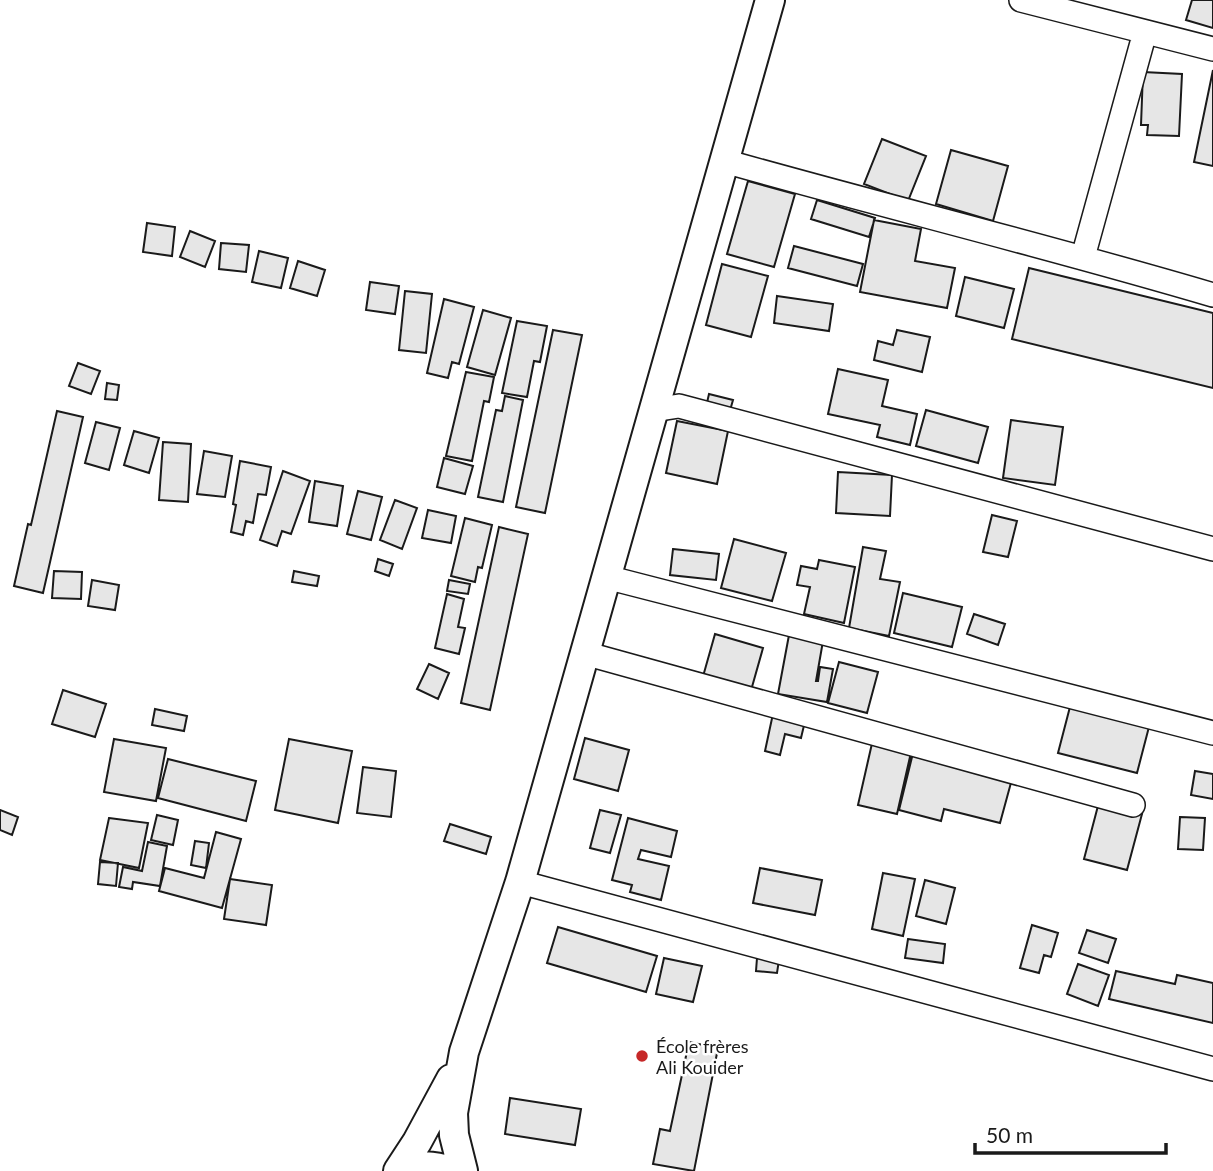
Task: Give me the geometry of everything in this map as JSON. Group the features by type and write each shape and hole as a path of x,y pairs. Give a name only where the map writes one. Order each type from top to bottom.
{"street":[{"path":"463,1171 454,1135 453,1113 464,1052 520,882 769,0"},
{"path":"1021,0 1213,48"},
{"path":"1083,257 1146,32"},
{"path":"724,161 1083,257 1213,295"},
{"path":"653,410 679,406 1213,549"},
{"path":"606,576 1213,733"},
{"path":"584,653 1133,805"},
{"path":"520,882 1213,1069"},
{"path":"400,1171 464,1052"},
{"path":"400,1171 414,1166 432,1166 451,1171"}],"building":[{"path":"1192,0 1213,0 1213,28 1186,20"},
{"path":"1213,70 1213,166 1194,162"},
{"path":"1143,72 1182,74 1179,136 1147,135 1148,125 1141,125"},
{"path":"882,139 926,156 908,201 864,184"},
{"path":"951,150 1008,166 993,221 936,204"},
{"path":"748,181 795,194 774,267 727,254"},
{"path":"817,200 875,218 869,237 811,219"},
{"path":"874,220 921,229 915,261 955,268 947,308 860,292"},
{"path":"147,223 175,227 172,256 143,252"},
{"path":"190,231 215,241 205,267 180,257"},
{"path":"221,243 249,245 246,272 219,269"},
{"path":"794,246 863,264 857,286 788,268"},
{"path":"259,251 288,258 281,288 252,282"},
{"path":"298,261 325,270 317,296 290,288"},
{"path":"722,264 768,276 751,337 706,325"},
{"path":"1029,268 1213,313 1213,388 1012,339"},
{"path":"965,277 1014,289 1004,328 956,316"},
{"path":"370,282 399,286 395,314 366,310"},
{"path":"405,291 432,294 426,353 399,350"},
{"path":"777,296 833,304 829,331 774,323"},
{"path":"444,299 474,307 459,364 452,362 448,378 427,373"},
{"path":"483,310 511,318 495,375 467,367"},
{"path":"517,321 547,326 540,362 534,361 527,397 502,393"},
{"path":"553,330 582,335 545,513 516,507"},
{"path":"897,330 930,337 922,372 874,360 878,341 893,345"},
{"path":"78,363 100,371 91,394 69,386"},
{"path":"838,369 888,380 882,406 917,414 910,445 877,437 880,425 828,414"},
{"path":"466,372 494,377 489,402 484,401 472,461 446,456"},
{"path":"107,383 119,385 117,400 105,399"},
{"path":"709,394 733,400 729,414 706,407"},
{"path":"505,396 523,400 503,502 478,497 496,410 502,411"},
{"path":"926,410 988,427 978,463 916,446"},
{"path":"57,411 83,417 43,593 14,586"},
{"path":"1011,420 1063,427 1055,485 1003,478"},
{"path":"677,421 728,431 717,484 666,473"},
{"path":"96,422 120,428 109,470 85,463"},
{"path":"134,431 159,438 149,473 124,465"},
{"path":"163,442 191,444 188,502 159,500"},
{"path":"204,451 232,456 225,497 197,494"},
{"path":"444,458 473,466 465,494 437,487"},
{"path":"240,461 271,467 266,495 258,494 253,523 246,521 243,535 231,532"},
{"path":"283,471 310,481 291,534 282,531 277,546 260,540"},
{"path":"838,472 892,475 890,516 836,513"},
{"path":"315,481 343,486 337,526 309,522"},
{"path":"358,491 382,497 371,540 347,534"},
{"path":"395,500 417,508 402,549 380,540"},
{"path":"428,510 456,516 451,543 422,538"},
{"path":"992,515 1017,521 1008,557 983,552"},
{"path":"465,518 492,525 482,568 478,567 475,582 451,576"},
{"path":"499,527 528,534 490,710 461,703"},
{"path":"734,539 786,553 772,601 721,588"},
{"path":"863,547 886,551 880,579 900,582 889,636 849,628"},
{"path":"673,549 719,554 716,580 670,575"},
{"path":"378,559 393,564 389,576 375,571"},
{"path":"819,560 855,567 844,623 804,614 810,587 797,585 801,566 817,569"},
{"path":"54,571 82,572 81,599 52,598"},
{"path":"294,571 319,576 317,586 292,582"},
{"path":"92,580 119,585 115,610 88,606"},
{"path":"449,580 470,584 468,594 447,591"},
{"path":"903,593 962,607 952,647 894,633"},
{"path":"447,594 464,599 458,627 465,628 459,654 435,648"},
{"path":"974,614 1005,624 998,645 967,634"},
{"path":"715,634 763,648 750,694 702,680"},
{"path":"789,635 823,641 816,681 820,667 833,669 827,702 778,694"},
{"path":"839,662 878,672 867,713 828,703"},
{"path":"429,664 449,673 438,699 417,689"},
{"path":"63,690 106,704 95,737 52,724"},
{"path":"1071,703 1150,723 1137,773 1058,753"},
{"path":"155,709 187,716 184,731 152,725"},
{"path":"774,709 806,717 801,738 785,734 780,755 765,751"},
{"path":"585,738 629,750 618,791 574,779"},
{"path":"114,739 166,748 156,801 104,792"},
{"path":"289,739 352,751 338,823 275,810"},
{"path":"873,739 912,748 897,814 858,805"},
{"path":"913,753 1012,779 1000,823 944,809 941,821 899,810"},
{"path":"168,759 256,781 246,821 158,798"},
{"path":"363,767 396,771 391,817 357,813"},
{"path":"1195,771 1213,774 1213,799 1191,795"},
{"path":"1099,802 1142,814 1127,870 1084,859"},
{"path":"0,810 18,817 12,835 0,830"},
{"path":"600,810 621,815 610,853 590,848"},
{"path":"157,815 178,820 173,845 151,840"},
{"path":"1180,817 1205,818 1203,850 1178,849"},
{"path":"109,818 148,823 139,868 100,860"},
{"path":"628,818 677,831 671,857 641,850 638,859 669,866 661,900 630,892 632,885 612,880"},
{"path":"450,824 491,837 486,854 444,841"},
{"path":"216,832 241,839 222,908 159,891 165,868 204,878"},
{"path":"195,841 209,843 206,868 191,865"},
{"path":"148,842 167,846 160,886 133,882 132,889 119,887 123,867 142,871"},
{"path":"100,862 118,863 116,886 98,884"},
{"path":"760,868 822,880 815,915 753,903"},
{"path":"883,873 915,879 903,936 872,929"},
{"path":"230,879 272,885 266,925 224,919"},
{"path":"925,880 955,888 946,924 916,916"},
{"path":"1032,925 1058,933 1051,957 1044,955 1039,973 1020,968"},
{"path":"558,927 657,956 646,992 547,963"},
{"path":"1087,930 1116,939 1108,963 1079,953"},
{"path":"908,939 945,944 943,963 905,958"},
{"path":"664,958 702,966 693,1002 656,994"},
{"path":"757,958 779,960 777,973 756,971"},
{"path":"1078,964 1109,975 1098,1006 1067,994"},
{"path":"1116,971 1175,984 1177,975 1213,983 1213,1023 1109,999"},
{"path":"689,1042 718,1048 694,1171 653,1164 660,1129 670,1131"},
{"path":"510,1098 581,1109 575,1145 505,1134"}],"place":[{"name":"École frères Ali Kouider","path":"642,1056"}]}
